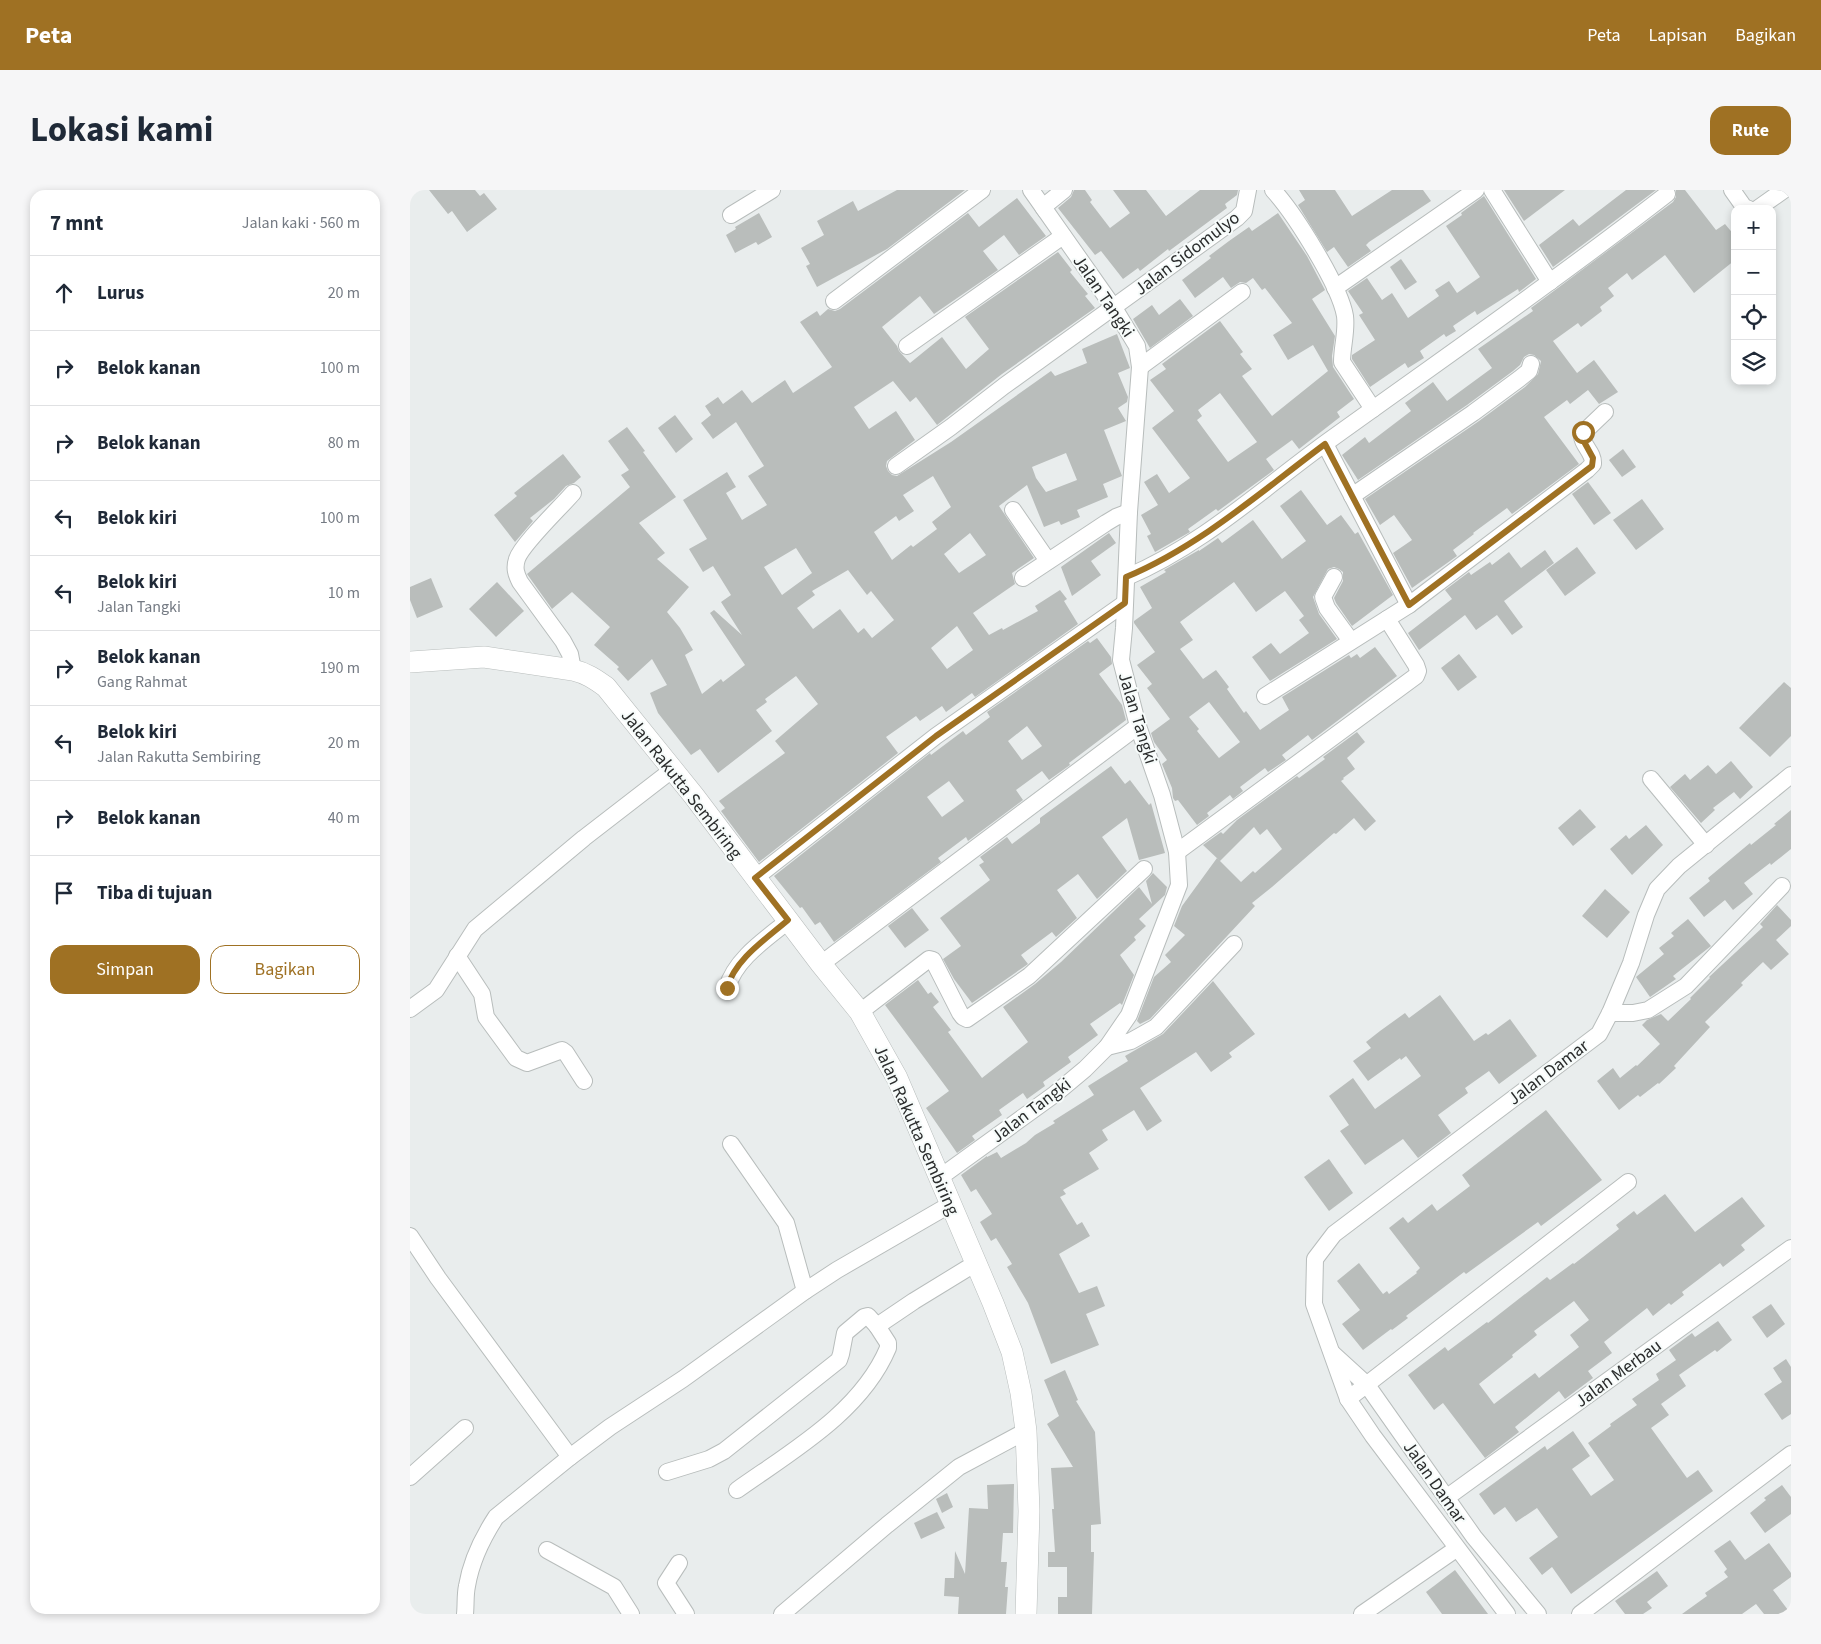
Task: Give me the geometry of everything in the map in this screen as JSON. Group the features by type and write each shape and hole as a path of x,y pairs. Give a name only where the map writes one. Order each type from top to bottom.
{"main road":[{"name":"Jalan Rakutta Sembiring","path":"410,662 484,657 573,670 585,673 606,687 694,796 821,964 860,1012 898,1078 1012,1352 1021,1393 1026,1431 1029,1511 1026,1614"}],"street":[{"path":"731,215 772,190"},
{"path":"834,301 982,190"},
{"name":"Jalan Tangki","path":"939,1178 1056,1094 1085,1069 1106,1047 1129,1016 1179,885 1177,852 1162,796 1138,726 1121,660 1129,512 1140,367 1137,346 1114,308 1030,190"},
{"path":"1046,211 1043,207 1064,190"},
{"name":"Jalan Sidomulyo","path":"896,466 1237,218 1244,211 1248,190"},
{"path":"1273,190 1300,226 1335,288 1345,318 1346,332 1342,362 1373,409"},
{"path":"1335,288 1476,190"},
{"path":"1492,190 1550,282"},
{"path":"1732,190 1743,205"},
{"path":"1762,205 1784,190"},
{"path":"1126,577 1154,566 1207,533 1325,444 1550,282 1667,194"},
{"path":"908,346 1064,236"},
{"path":"1140,367 1242,292"},
{"path":"1352,496 1519,380 1529,371 1531,364"},
{"path":"1265,696 1409,605 1592,466 1593,458 1582,440 1582,434 1605,412"},
{"path":"1325,444 1409,605"},
{"path":"573,493 521,551 516,565 516,574 563,641 570,654 573,670"},
{"path":"1013,510 1048,561"},
{"path":"1023,578 1116,517 1129,512"},
{"path":"1334,578 1323,597 1328,608 1351,641"},
{"path":"755,878 936,736 1125,603"},
{"path":"1177,852 1416,676 1418,671 1416,665 1387,619"},
{"path":"821,964 1138,726"},
{"path":"410,1009 436,990 475,929 584,838 672,770"},
{"name":"Jalan Damar","path":"1507,1614 1456,1549 1348,1399 1314,1304 1315,1259 1334,1234 1599,1034 1610,1013 1657,889 1679,866 1791,775"},
{"path":"1651,780 1706,845"},
{"path":"860,1012 929,959 933,960 960,1013 963,1017 968,1018 1029,976 1144,870"},
{"path":"1610,1013 1633,1013 1648,1010 1686,986 1782,886"},
{"path":"727,988 735,971 744,960 788,920"},
{"path":"1106,1047 1131,1041 1156,1027 1234,944"},
{"path":"457,956 482,994 486,1017 516,1058 526,1062 562,1050 566,1053 584,1081"},
{"path":"731,1144 786,1223 805,1291"},
{"path":"1348,1399 1628,1182"},
{"path":"465,1614 466,1587 472,1566 496,1517 610,1427 683,1379 805,1291 837,1270 951,1204"},
{"path":"410,1236 438,1278 570,1457"},
{"name":"Jalan Merbau","path":"1446,1498 1791,1248"},
{"path":"877,1326 976,1262"},
{"path":"667,1472 717,1456 839,1360 842,1354 845,1333 864,1317 868,1316 888,1343 888,1348 861,1391 820,1432 737,1490"},
{"name":"Jalan Damar","path":"1331,1353 1367,1385 1474,1537 1538,1614"},
{"path":"410,1477 465,1428"},
{"path":"782,1614 958,1468 1026,1431"},
{"path":"1580,1614 1791,1454"},
{"path":"1362,1614 1456,1549"},
{"path":"547,1550 614,1587 631,1614"},
{"path":"679,1563 667,1578 666,1583 686,1614"}],"building":[{"path":"429,190 475,190 480,196 484,193 497,209 467,232 452,211 448,214"},
{"path":"897,190 965,190 887,249 817,287 806,266 810,264 801,248 824,235 817,221 853,201 858,211"},
{"path":"1074,190 1085,190 1092,200 1090,202 1110,228 1130,213 1113,190 1146,190 1166,216 1200,190 1238,190 1237,195 1225,204 1227,208 1140,271 1138,268 1123,279 1101,251 1095,255 1058,208 1071,197"},
{"path":"1299,190 1335,190 1352,216 1392,190 1423,190 1431,201 1369,242 1366,245 1371,251 1348,267 1334,247 1327,252 1298,205 1305,200"},
{"path":"1504,190 1565,190 1524,221"},
{"path":"1626,190 1656,190 1553,267 1539,245 1573,219 1579,226"},
{"path":"1676,190 1685,190 1716,230 1725,224 1731,231 1731,263 1694,293 1665,255 1632,280 1627,273 1608,288 1614,296 1600,307 1602,311 1581,327 1578,323 1553,341 1577,373 1594,360 1618,392 1599,404 1588,390 1570,404 1567,400 1544,417 1579,464 1512,514 1507,508 1473,533 1453,550 1457,556 1412,588 1393,553 1412,540 1394,515 1380,525 1365,499 1525,387 1538,374 1541,361 1534,355 1529,354 1524,357 1520,365 1513,371 1358,480 1342,455 1365,437 1369,443 1411,411 1405,403 1433,382 1447,401 1492,368 1478,349 1533,311 1531,308 1673,202 1676,197"},
{"path":"1484,196 1536,279 1519,292 1518,289 1477,315 1475,311 1453,326 1456,331 1446,337 1444,334 1420,351 1424,358 1408,368 1405,363 1370,387 1352,359 1352,355 1375,340 1359,315 1363,313 1348,291 1367,278 1382,300 1392,293 1408,318 1439,296 1435,290 1449,281 1457,293 1480,277 1446,226"},
{"path":"1017,198 1046,236 1019,255 1004,235 983,251 998,270 934,314 920,296 882,327 910,363 942,337 966,369 989,349 965,317 1058,252 1072,270 1070,272 1088,294 1085,296 1095,308 1002,374 937,425 916,397 910,402 893,381 854,407 869,429 896,411 915,440 887,461 888,471 892,475 897,476 951,442 1051,371 1055,376 1087,363 1082,349 1117,334 1130,368 1118,373 1128,397 1127,402 1118,408 1126,421 1104,430 1122,476 1103,484 1108,497 1077,510 1080,517 1061,525 1059,521 1044,527 1027,485 999,506 1034,558 1012,573 1015,584 973,613 989,635 1002,628 1003,630 1038,611 1035,606 1060,590 1067,599 1064,601 1078,624 975,697 972,693 946,712 942,706 920,721 916,716 886,737 898,753 759,862 721,811 725,808 719,801 785,753 775,741 818,704 796,676 765,699 767,702 756,710 772,731 718,773 700,749 691,755 658,713 650,693 667,685 652,659 628,681 617,669 619,667 594,645 610,627 572,592 552,609 527,574 630,487 621,475 629,470 608,441 627,427 676,497 639,523 665,553 657,559 689,587 667,612 680,628 693,650 685,655 702,694 721,679 723,682 745,665 710,613 714,610 742,635 721,602 731,595 713,566 703,572 689,549 707,539 683,500 727,472 736,487 726,493 742,520 767,505 748,476 764,466 736,422 713,439 701,423 711,415 705,406 718,397 723,404 742,390 752,403 785,380 793,393 832,367 800,322 817,311 820,316 828,309 835,311 840,309 968,213 979,227","holes":["1066,453 1077,480 1046,492 1036,478 1032,467","933,476 951,507 932,522 937,529 913,547 911,545 892,560 874,532 896,516 899,521 914,511 903,495","970,533 986,555 959,573 944,554","796,548 812,573 782,595 764,567","848,570 867,595 871,591 894,620 872,638 864,628 858,633 840,609 813,629 797,608 815,595 812,591","957,626 973,650 947,669 931,648"]},
{"path":"759,213 772,237 758,245 756,242 735,253 726,235 736,229 735,227"},
{"path":"1278,213 1307,256 1325,290 1312,299 1335,336 1332,356 1333,367 1354,399 1337,412 1340,417 1299,449 1292,440 1266,459 1274,470 1218,511 1216,509 1188,529 1190,532 1155,552 1147,536 1151,534 1141,515 1158,505 1144,482 1157,474 1169,493 1190,478 1152,428 1174,411 1150,380 1166,369 1162,364 1220,321 1243,352 1240,354 1252,369 1242,376 1272,416 1328,371 1313,345 1288,360 1273,335 1292,323 1265,288 1262,290 1253,278 1246,283 1240,282 1231,288 1223,277 1195,298 1182,280 1211,258 1209,256 1249,227 1252,231","holes":["1220,393 1257,442 1228,462 1197,420 1202,416 1198,410"]},
{"path":"1401,259 1417,282 1405,290 1390,267"},
{"path":"1180,299 1193,316 1150,348 1133,319 1152,305 1159,315"},
{"path":"675,415 693,439 676,453 658,428"},
{"path":"1623,449 1636,467 1622,477 1609,460"},
{"path":"563,454 581,477 574,483 566,486 554,499 530,518 533,521 515,542 494,515 517,496 514,493"},
{"path":"1588,482 1611,513 1594,525 1572,494"},
{"path":"1301,490 1327,525 1341,515 1355,534 1358,532 1393,595 1352,626 1334,598 1343,581 1343,572 1334,567 1328,569 1313,597 1319,614 1337,639 1270,681 1252,657 1271,643 1280,654 1309,633 1299,620 1304,616 1285,591 1256,612 1234,582 1180,622 1193,640 1180,649 1203,679 1216,670 1229,687 1227,689 1244,713 1246,711 1260,730 1289,710 1282,697 1349,655 1351,658 1357,654 1360,658 1375,647 1397,676 1312,740 1308,735 1282,755 1286,760 1268,772 1265,768 1240,787 1243,791 1233,799 1230,795 1207,813 1209,816 1197,825 1178,800 1175,801 1173,798 1172,788 1162,764 1167,760 1154,742 1151,733 1170,719 1147,688 1152,684 1137,665 1155,652 1134,623 1134,621 1152,608 1140,587 1166,572 1164,570 1218,538 1222,543 1253,520 1282,559 1306,541 1280,506","holes":["1209,702 1240,742 1219,758 1197,731 1199,729 1189,717"]},
{"path":"1642,499 1664,529 1636,550 1613,520"},
{"path":"1109,533 1116,543 1091,561 1101,575 1072,596 1061,567"},
{"path":"1577,547 1596,573 1565,596 1546,570"},
{"path":"1545,550 1554,563 1504,601 1523,627 1512,635 1497,615 1476,630 1465,615 1419,650 1408,633 1452,599 1445,590 1469,572 1471,575 1490,562 1492,565 1509,552 1521,568"},
{"path":"431,578 443,607 417,618 410,600 410,587"},
{"path":"497,582 524,611 496,637 469,609"},
{"path":"1097,638 1111,657 1112,664 1099,674 1122,705 1126,720 1049,780 1042,771 1016,790 1023,800 968,841 966,837 938,858 941,862 834,942 820,922 815,925 802,907 800,908 774,876 930,753 931,755 963,731 966,735 990,717 987,712 1088,641 1090,643","holes":["1027,726 1042,746 1022,760 1008,741","949,781 964,801 942,817 927,797"]},
{"path":"1459,654 1477,677 1458,691 1441,668"},
{"path":"1784,682 1791,688 1791,736 1770,757 1739,728"},
{"path":"1357,732 1365,742 1347,758 1355,769 1341,781 1376,821 1365,831 1354,818 1252,903 1255,906 1150,1019 1140,1024 1137,1021 1154,977 1171,962 1165,955 1185,935 1174,926 1182,906 1217,858 1203,845 1221,832 1223,834 1237,820 1297,776 1299,778 1325,759 1323,757","holes":["1254,827 1260,835 1267,829 1282,849 1255,873 1253,871 1241,882 1220,861"]},
{"path":"1731,761 1753,787 1740,799 1734,792 1713,808 1715,810 1701,823 1670,787 1685,774 1690,780 1708,765 1716,774"},
{"path":"1111,766 1125,784 1130,780 1149,805 1151,803 1165,853 1139,860 1127,818 1102,837 1127,871 1097,899 1078,874 1057,890 1077,918 1056,937 1052,932 1021,955 1028,964 972,1003 954,979 943,959 961,946 940,918 990,880 979,865 984,862 980,857 1007,837 1012,844 1040,823 1040,818"},
{"path":"1580,809 1596,827 1573,846 1558,828"},
{"path":"1791,810 1791,849 1744,883 1753,894 1733,910 1725,900 1704,917 1689,898 1710,881 1708,878 1750,843 1751,845 1776,825 1774,824"},
{"path":"1646,825 1663,845 1632,875 1610,849 1626,835 1629,839"},
{"path":"1153,873 1167,887 1165,895 1139,919 1146,926 1134,937 1136,940 1120,955 1134,975 1122,1005 1120,1003 1090,1024 1098,1035 1068,1057 1071,1062 1043,1082 1045,1086 1027,1099 1023,1093 999,1110 1002,1115 972,1136 975,1140 957,1153 926,1108 949,1091 885,1005 918,980 928,994 931,992 939,1002 933,1007 951,1030 948,1032 982,1078 1028,1042 1003,1007 1061,962 1139,887 1152,904 1146,881"},
{"path":"1605,889 1630,912 1607,938 1582,916"},
{"path":"1777,905 1791,920 1791,926 1776,940 1789,954 1771,970 1763,962 1741,983 1743,985 1705,1022 1710,1027 1674,1066 1676,1068 1659,1084 1640,1097 1638,1095 1619,1110 1597,1081 1613,1068 1620,1078 1637,1066 1660,1044 1642,1025 1647,1020 1661,1014 1668,1021 1691,999 1709,977 1763,927 1760,924"},
{"path":"912,908 929,930 905,948 888,926"},
{"path":"1688,919 1711,946 1673,976 1676,979 1650,997 1636,977 1664,954 1659,948 1674,936 1671,933"},
{"path":"1213,981 1255,1034 1229,1053 1232,1057 1211,1072 1196,1052 1140,1088 1162,1121 1147,1131 1134,1110 1102,1130 1108,1140 1089,1153 1099,1169 1063,1190 1066,1194 1060,1197 1077,1225 1082,1222 1090,1236 1059,1254 1079,1293 1097,1286 1105,1306 1086,1314 1099,1345 1051,1364 1028,1303 1007,1267 1012,1264 996,1238 991,1241 980,1222 992,1214 976,1189 971,1192 961,1175 987,1156 997,1152 1001,1158 1026,1143 1055,1123 1053,1121 1094,1095 1088,1086 1128,1061 1125,1056 1163,1034"},
{"path":"1440,995 1474,1041 1486,1033 1488,1035 1510,1019 1537,1056 1499,1084 1489,1071 1465,1088 1468,1093 1438,1115 1451,1133 1418,1158 1403,1139 1365,1165 1340,1131 1349,1125 1329,1096 1353,1078 1375,1109 1421,1076 1406,1056 1401,1060 1400,1058 1368,1081 1353,1061 1371,1048 1366,1042 1380,1031 1405,1013 1409,1018"},
{"path":"1546,1110 1602,1180 1541,1226 1538,1222 1466,1274 1464,1272 1406,1316 1408,1318 1363,1350 1342,1324 1360,1310 1337,1281 1359,1263 1383,1294 1387,1291 1389,1294 1417,1273 1420,1268 1389,1228 1403,1217 1408,1223 1432,1204 1437,1211 1470,1186 1462,1175"},
{"path":"1329,1159 1353,1193 1329,1211 1304,1177"},
{"path":"1665,1194 1695,1232 1742,1197 1765,1226 1741,1245 1745,1250 1723,1267 1720,1263 1682,1292 1684,1295 1671,1305 1669,1303 1653,1316 1647,1308 1604,1342 1612,1353 1588,1371 1593,1378 1565,1399 1559,1391 1515,1427 1519,1432 1485,1458 1443,1403 1434,1410 1408,1375 1445,1347 1448,1351 1488,1323 1547,1277 1550,1280 1574,1264 1619,1229 1616,1225 1634,1211 1637,1215","holes":["1574,1301 1589,1320 1570,1335 1579,1347 1539,1378 1535,1373 1494,1404 1479,1384 1537,1335 1534,1331"]},
{"path":"1771,1304 1785,1324 1767,1338 1752,1317"},
{"path":"1718,1321 1732,1340 1717,1352 1715,1350 1679,1375 1686,1386 1661,1404 1669,1415 1651,1428 1687,1478 1698,1470 1713,1491 1571,1594 1552,1567 1542,1575 1529,1558 1558,1537 1537,1508 1516,1522 1505,1507 1494,1515 1479,1494 1545,1446 1547,1450 1573,1431 1590,1456 1572,1469 1591,1496 1614,1480 1588,1443 1611,1426 1610,1424 1637,1405 1632,1399 1659,1380 1656,1374 1676,1360 1669,1350 1692,1333 1695,1337"},
{"path":"1786,1359 1791,1367 1791,1414 1782,1420 1764,1394 1782,1382 1773,1368"},
{"path":"1065,1370 1078,1400 1076,1401 1095,1432 1101,1524 1091,1525 1091,1552 1094,1552 1092,1614 1058,1614 1058,1597 1067,1597 1067,1567 1048,1567 1048,1552 1055,1552 1051,1468 1073,1467 1047,1424 1059,1416 1044,1380"},
{"path":"1014,1484 1013,1533 1003,1533 1001,1562 1007,1562 1005,1587 1008,1587 1006,1614 958,1614 959,1597 944,1596 945,1578 954,1578 955,1551 965,1574 969,1508 988,1509 987,1485"},
{"path":"1782,1485 1791,1497 1791,1514 1765,1533 1750,1513 1766,1500 1764,1498"},
{"path":"947,1493 953,1507 942,1513 936,1499"},
{"path":"937,1512 945,1528 921,1539 914,1523"},
{"path":"1730,1540 1745,1560 1769,1543 1791,1573 1791,1577 1773,1590 1791,1614 1764,1614 1756,1604 1742,1614 1682,1614 1707,1596 1705,1593 1728,1577 1724,1572 1727,1569 1714,1551"},
{"path":"1455,1570 1488,1614 1442,1614 1426,1592"},
{"path":"1657,1571 1668,1586 1647,1602 1652,1608 1643,1614 1625,1614 1615,1601"}],"route":[{"path":"727,988 729,980 744,960 788,920 755,878 936,736 1125,603 1126,577 1154,566 1207,533 1325,444 1409,605 1592,466 1593,458 1582,438 1583,432"}]}
